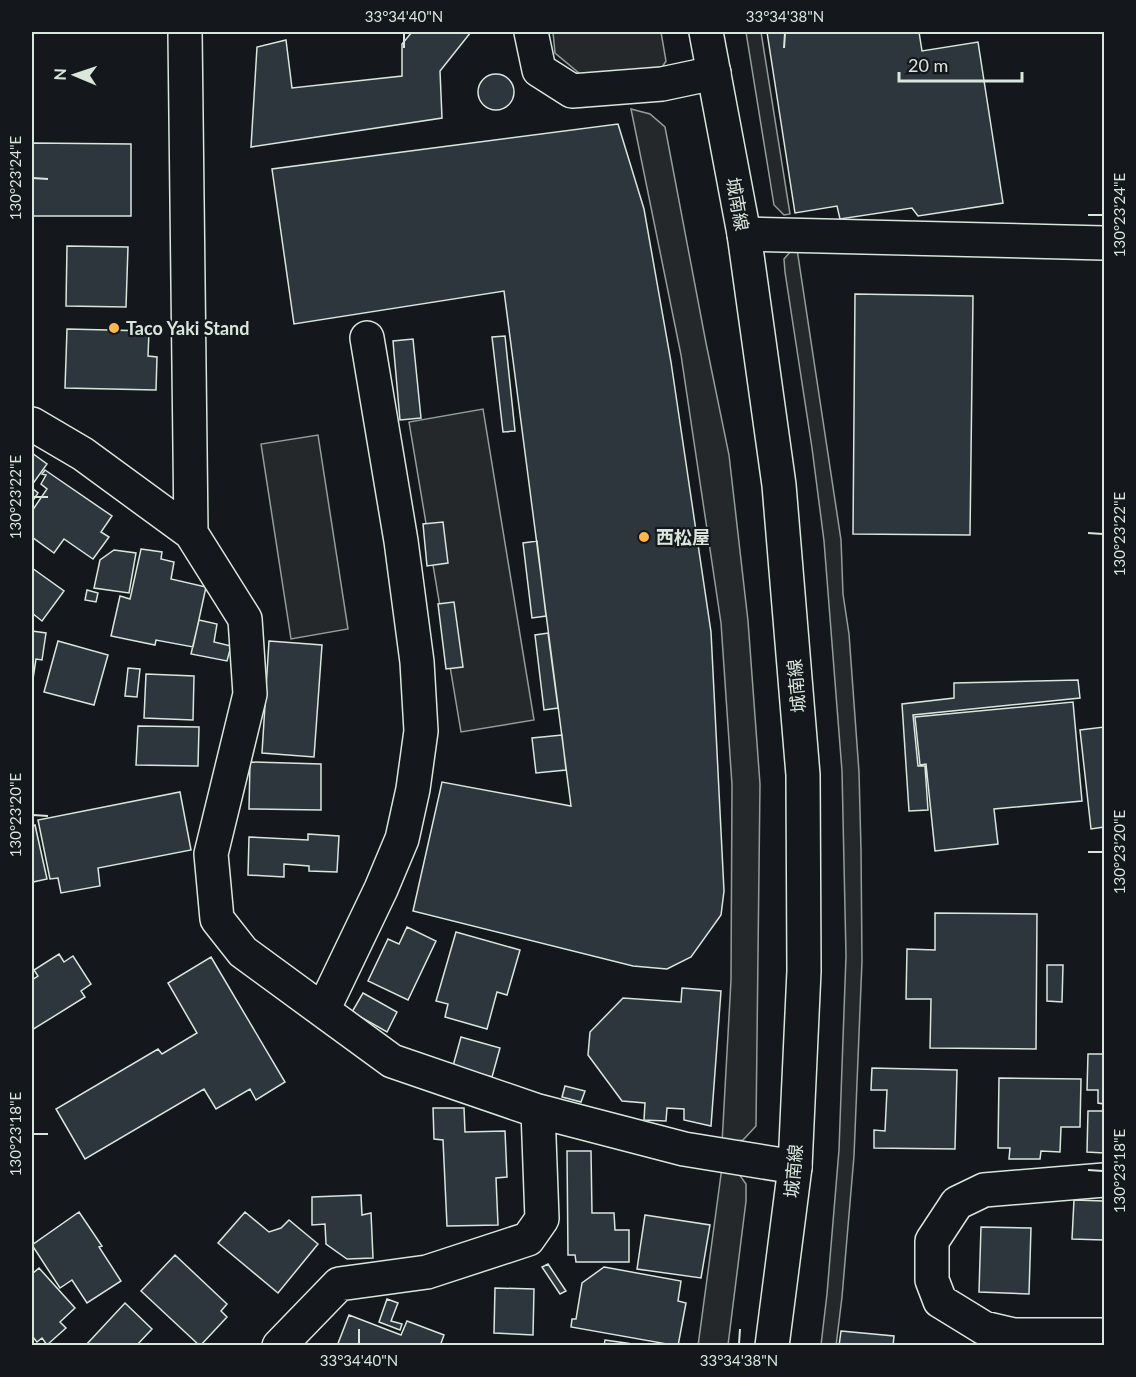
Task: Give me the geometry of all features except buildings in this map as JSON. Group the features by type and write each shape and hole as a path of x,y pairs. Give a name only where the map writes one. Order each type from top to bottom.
{"street":[{"path":"185,32 191,533"},
{"path":"531,32 538,70 572,91 662,84 714,73"},
{"name":"城南線","path":"706,32 744,234 779,485 803,775 804,971 795,1167 772,1346"},
{"path":"744,234 1104,243"},
{"path":"323,1010 402,839 413,789 421,730 417,662 401,541 367,338"},
{"path":"32,424 83,454 191,533 245,619 250,694 211,855 217,920 243,952 392,1062 538,1111 684,1149 795,1167"},
{"path":"279,1346 339,1284 427,1272 528,1239 542,1219 538,1111"},
{"path":"1104,1180 984,1190 957,1203 932,1241 932,1280 940,1301 984,1328 1014,1335 1104,1335"}],"shaded area":[{"path":"553,32 661,32 666,61 661,69 585,78 555,53"},
{"path":"746,32 761,32 790,214 784,215 774,205"},
{"path":"631,109 650,114 665,127 729,455 748,621 760,784 756,1126 743,1140 722,1143 731,980 732,785 721,623 681,355"},
{"path":"797,249 841,540 843,594 849,634 859,772 862,961 854,1156 836,1346 821,1345 839,1150 846,956 842,771 824,541 785,272 784,259 790,252"},
{"path":"483,409 534,720 461,732 409,422"},
{"path":"318,435 348,629 291,639 261,444"},
{"path":"722,1167 739,1174 746,1184 746,1201 728,1345 698,1346"}],"place":[{"name":"Taco Yaki Stand","path":"114,328"},
{"name":"西松屋","path":"644,537"}]}
